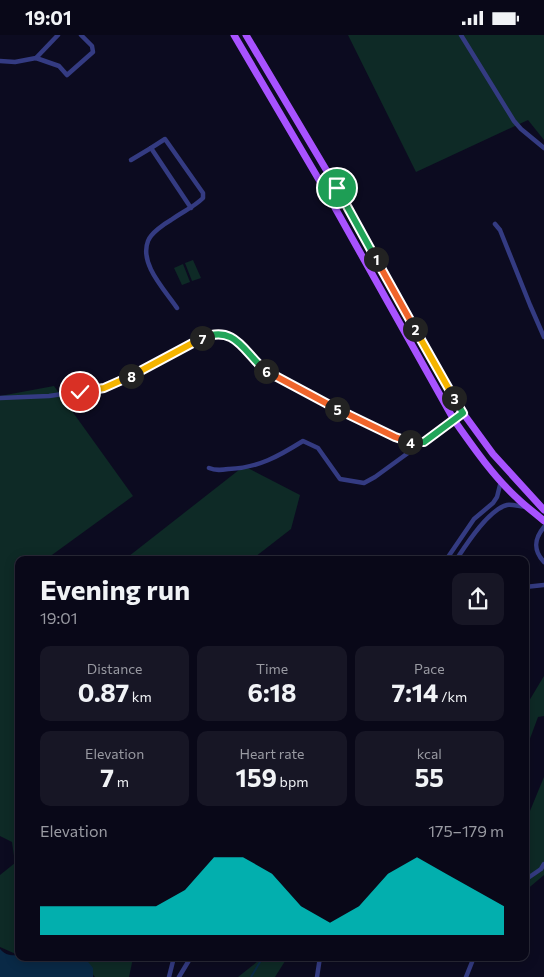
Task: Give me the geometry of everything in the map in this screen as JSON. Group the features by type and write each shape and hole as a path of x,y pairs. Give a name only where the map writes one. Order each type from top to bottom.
{"main road":[{"path":"234,35 325,190 454,419 468,440 501,481 544,521"},
{"path":"246,35 292,112 463,413 493,454 544,510"}],"street":[{"path":"0,61 15,63 36,58 58,35"},
{"path":"36,58 58,66 67,75 93,51 92,46 81,35"},
{"path":"461,35 514,121 544,148"},
{"path":"282,118 292,112"},
{"path":"131,160 165,139 203,193 204,198 170,220 148,241 147,253 151,270 176,308"},
{"path":"151,148 190,208"},
{"path":"495,224 500,230 544,337"},
{"path":"0,399 49,396 104,388 141,371 198,340 207,336 224,334 234,337 256,363 282,381 395,437 406,441 424,442"},
{"path":"209,468 215,470 247,468 280,456 303,441 318,448 340,479 364,483 463,413"},
{"path":"449,556 474,519 493,503 497,497 501,481"},
{"path":"459,556 477,529 500,508 508,504 528,508"},
{"path":"483,511 490,518"},
{"path":"544,527 537,535 536,541 537,553 544,562"},
{"path":"529,587 544,585"},
{"path":"529,877 541,869 544,864"},
{"path":"169,977 173,961"},
{"path":"179,977 189,961"},
{"path":"317,977 319,961"},
{"path":"466,977 472,961"}],"green space":[{"path":"348,35 544,35 544,140 528,120 416,172"},
{"path":"193,260 201,278 192,281 185,263"},
{"path":"183,264 190,282 182,285 174,268"},
{"path":"54,386 133,496 50,556 15,556 15,863 12,842 0,836 0,396"},
{"path":"244,466 300,495 291,529 256,556 129,556"},
{"path":"544,676 544,716 538,717 529,741 529,701"},
{"path":"544,777 544,875 529,888 529,813"},
{"path":"15,863 15,954 0,947 0,875"},
{"path":"85,961 132,961 129,977 95,977"},
{"path":"258,961 285,961 275,977 238,977"}],"water":[{"path":"0,949 6,954 15,955 15,961 87,961 93,968 93,977 0,977"}],"waterway":[{"path":"251,977 261,961"}],"route":[{"path":"80,392 104,388 121,382 198,340 207,336 224,334 234,337 256,363 268,373 375,428 406,441 424,442 463,413 337,188"}]}
